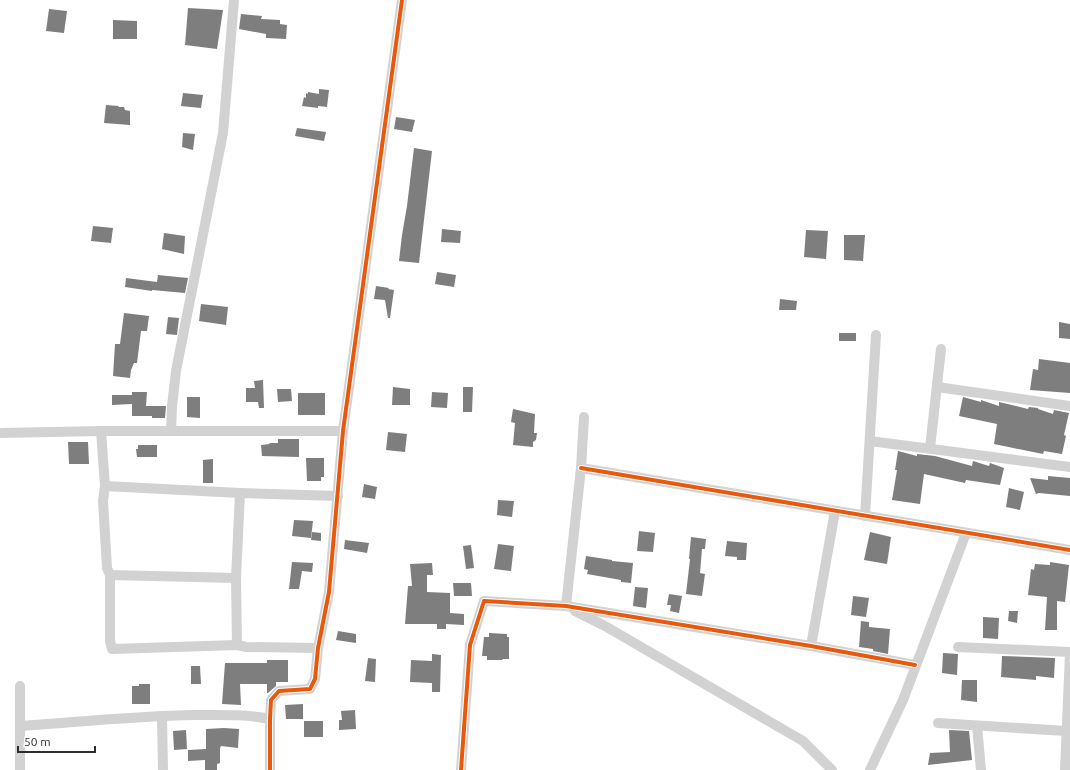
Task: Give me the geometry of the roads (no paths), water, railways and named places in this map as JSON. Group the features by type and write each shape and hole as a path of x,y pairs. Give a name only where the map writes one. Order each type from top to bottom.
{"street":[{"path":"172,431 172,406 176,371 223,133 234,0"},
{"path":"270,770 271,700 279,691 310,689 315,679 318,648 329,592 343,431 402,0"},
{"path":"865,516 876,335"},
{"path":"930,448 941,348"},
{"path":"937,387 1070,406"},
{"path":"566,606 581,468 584,417"},
{"path":"0,433 101,431 343,431"},
{"path":"101,431 105,486 103,501 107,568 110,575 110,641 112,649 237,645 246,647 318,648"},
{"path":"870,441 1070,467"},
{"path":"581,468 1070,550"},
{"path":"105,486 240,493 338,496"},
{"path":"237,645 236,578 240,493"},
{"path":"811,646 835,511"},
{"path":"870,770 903,700 966,533"},
{"path":"110,575 236,578"},
{"path":"461,770 470,645 484,601 566,606 811,646 915,665"},
{"path":"566,606 605,626 803,741 832,770"},
{"path":"958,647 1070,653 1065,770"},
{"path":"20,686 20,770"},
{"path":"20,726 162,716 252,715 270,719"},
{"path":"162,716 163,770"},
{"path":"938,723 1066,731"},
{"path":"977,726 981,770"}]}
